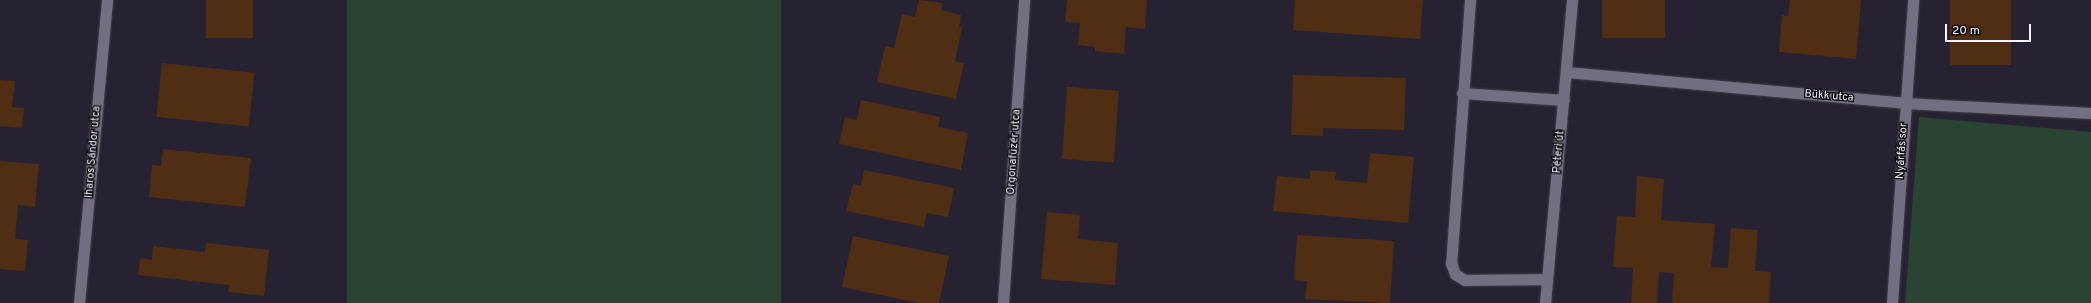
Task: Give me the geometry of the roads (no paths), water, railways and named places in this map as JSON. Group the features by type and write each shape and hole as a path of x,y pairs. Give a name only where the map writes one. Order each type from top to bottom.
{"street":[{"name":"Iharos Sándor utca","path":"79,303 107,0"},
{"name":"Orgonafüzér utca","path":"1003,303 1024,0"},
{"path":"1470,0 1462,93 1451,263 1455,274 1465,280 1548,279"},
{"name":"Péteri út","path":"1545,303 1567,72 1572,0"},
{"name":"Nyárfás sor","path":"1892,303 1913,0"},
{"name":"Bükk utca","path":"1567,72 1905,103 2091,113"},
{"path":"1462,93 1564,100"}]}
